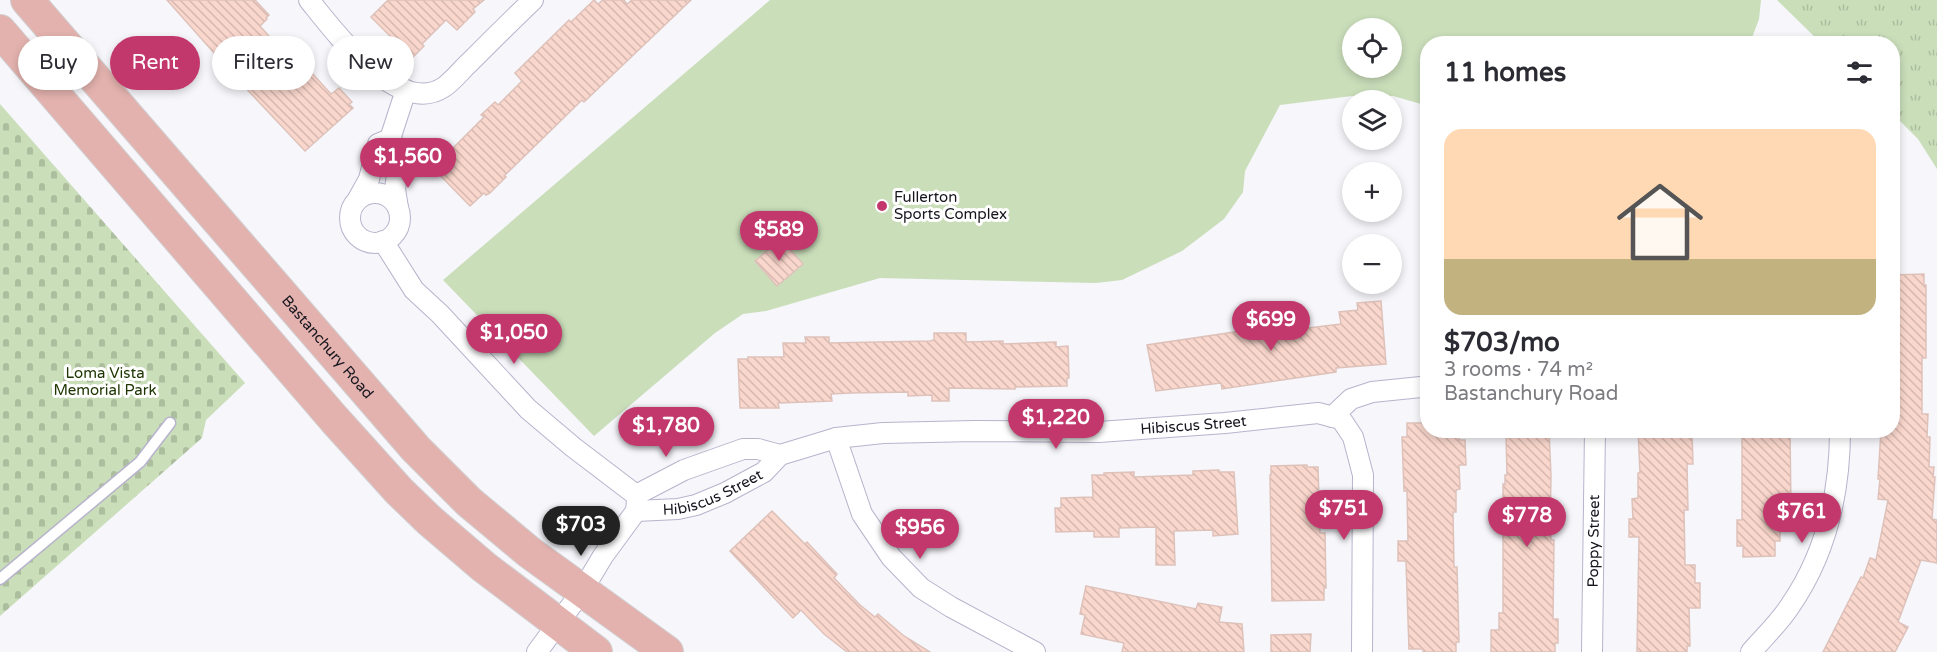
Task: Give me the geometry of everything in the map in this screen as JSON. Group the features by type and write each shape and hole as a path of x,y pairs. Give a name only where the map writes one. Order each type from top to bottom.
{"main road":[{"name":"Bastanchury Road","path":"27,0 416,449 469,502 529,552 667,652"},
{"path":"0,31 334,419 399,491 484,567 596,652"}],"street":[{"path":"309,0 339,36"},
{"path":"390,139 400,152 395,189 400,215 397,231 383,242 374,243 365,241 356,234 351,226 350,216 352,207 369,179 378,144 390,139 406,90 422,94 444,87 533,0"},
{"path":"358,199 368,193 377,192 394,201 398,208"},
{"path":"383,242 414,290 440,314 528,409 636,503 582,591 537,652"},
{"path":"1332,417 1351,399 1372,392 1420,387"},
{"name":"Hibiscus Street","path":"636,503 684,470 743,449 758,449 780,454 836,438 883,433 1099,432 1225,423 1318,413 1332,417"},
{"path":"1332,417 1341,419 1353,437 1363,475 1362,652"},
{"path":"836,438 862,514 891,557 921,588 951,607 1035,652"},
{"name":"Poppy Street","path":"1592,652 1595,438"},
{"path":"1751,652 1789,607 1815,565 1832,512 1840,462 1840,438"},
{"name":"Hibiscus Street","path":"636,503 678,509 725,494 764,472 780,454"},
{"path":"713,460 723,468 727,477 725,494"}],"lane":[{"path":"0,579 140,462 170,423"}],"green space":[{"name":"Fullerton Sports Complex","path":"770,0 1761,0 1759,19 1753,36 1420,36 1420,104 1402,99 1402,90 1342,90 1342,97 1280,105 1245,171 1243,192 1224,219 1182,251 1122,280 1096,283 880,278 766,311 743,314 715,333 594,436 443,280"},
{"path":"1777,0 1937,0 1937,169 1918,139 1900,121 1900,36 1814,36"},
{"name":"Loma Vista Memorial Park","path":"0,104 245,383 206,420 202,438 0,616"}],"building":[{"path":"167,0 255,0 269,15 260,26 269,36 212,36 212,51"},
{"path":"388,0 484,0 473,9 475,12 457,30 446,20 422,44 424,46 414,56 414,36 390,36 371,17"},
{"path":"594,0 598,4 603,0 624,0 627,4 632,0 691,0 584,102 582,100 504,176 506,177 490,193 486,195 484,193 470,206 429,164 445,148 449,152 484,117 481,115 495,102 498,105 522,81 515,73 569,20 571,22"},
{"path":"315,76 331,94 341,90 352,102 349,104 353,108 305,151 247,90 315,90"},
{"path":"781,239 803,264 777,286 755,261"},
{"path":"1924,274 1924,285 1926,285 1926,358 1922,358 1922,414 1928,414 1929,467 1934,467 1932,519 1937,520 1937,563 1921,560 1898,622 1908,627 1895,652 1823,652 1861,577 1863,578 1870,558 1876,560 1888,500 1878,499 1881,438 1900,438 1900,275"},
{"path":"1381,301 1386,364 1336,368 1336,372 1222,389 1221,383 1156,391 1147,345 1241,331 1241,329 1256,326 1255,319 1281,316 1283,331 1341,324 1339,312 1358,310 1357,303"},
{"path":"934,333 966,333 966,342 1003,341 1003,344 1056,342 1056,347 1068,346 1067,386 1015,387 1015,389 949,388 949,401 932,401 932,395 908,396 908,392 831,394 832,401 778,403 779,408 740,408 738,359 784,357 783,343 806,343 805,337 829,337 829,343 930,341 934,340"},
{"path":"1407,423 1420,423 1420,438 1465,440 1466,465 1459,465 1460,489 1456,490 1456,512 1453,512 1459,642 1456,642 1456,652 1423,652 1423,649 1409,649 1406,561 1398,561 1398,541 1408,541 1407,491 1404,491 1402,437 1407,437"},
{"path":"1506,438 1549,438 1550,530 1551,540 1554,540 1553,619 1558,619 1558,643 1555,643 1555,652 1491,652 1491,630 1499,630 1499,613 1503,613 1503,484 1505,485 1505,475 1507,475"},
{"path":"1638,438 1692,438 1693,464 1687,464 1688,510 1684,510 1685,565 1695,565 1695,583 1700,583 1700,608 1689,608 1690,646 1687,646 1687,652 1637,652 1639,537 1629,537 1629,519 1633,519 1632,499 1638,498 1638,473 1640,473"},
{"path":"1742,438 1790,438 1791,509 1780,509 1780,541 1775,541 1775,556 1743,557 1743,546 1737,546 1737,520 1742,520"},
{"path":"1307,465 1307,467 1318,467 1320,533 1325,533 1326,588 1324,588 1324,600 1272,601 1271,466"},
{"path":"1219,470 1219,472 1234,472 1238,534 1213,536 1213,530 1174,531 1175,565 1156,565 1156,527 1119,528 1119,537 1094,537 1094,531 1056,532 1055,508 1061,508 1061,498 1093,497 1092,475 1134,472 1134,477 1193,475 1193,471"},
{"path":"772,511 805,544 807,542 837,574 834,578 860,605 875,617 878,614 904,636 930,652 847,652 824,634 801,610 793,618 730,551"},
{"path":"1086,586 1196,609 1198,603 1222,607 1219,622 1242,624 1244,652 1122,652 1124,643 1081,634 1085,615 1080,614"},
{"path":"1311,634 1310,652 1271,652 1271,635"}],"place":[{"name":"Fullerton Sports Complex","path":"882,206"}]}
